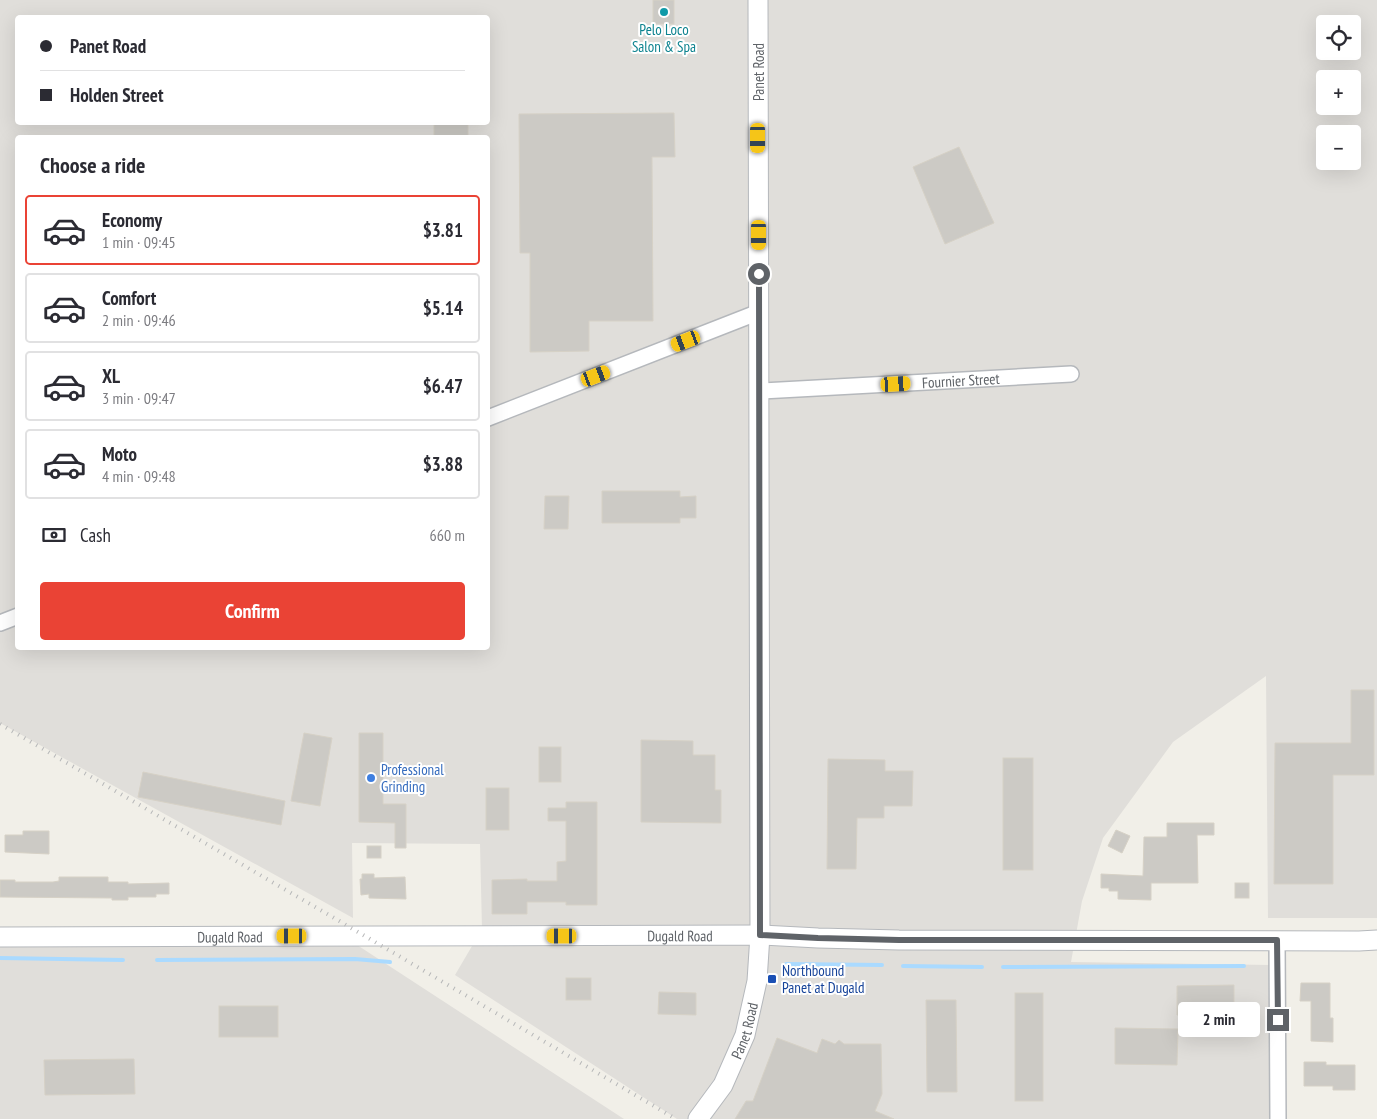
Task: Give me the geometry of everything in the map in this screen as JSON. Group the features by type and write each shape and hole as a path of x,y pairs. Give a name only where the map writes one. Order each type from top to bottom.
{"street":[{"name":"Panet Road","path":"698,1119 722,1085 745,1035 757,981 760,935 758,0"},
{"path":"490,417 759,312"},
{"name":"Fournier Street","path":"760,391 1071,374"},
{"path":"0,623 15,617"},
{"name":"Dugald Road","path":"0,937 760,935 899,940 1277,940 1371,942"},
{"path":"1277,940 1278,1119"}],"shaded area":[{"path":"0,0 1377,0 1377,918 1268,918 1266,676 1173,742 1103,838 1082,901 1071,962 1270,965 1270,1119 677,1119 455,975 482,929 480,844 352,843 353,918 0,723"},
{"path":"354,943 624,1119 0,1119 0,944"}],"building":[{"name":"Pelo Loco Salon & Spa","path":"653,0 674,0 674,24 653,24"},
{"path":"674,113 675,157 652,157 653,321 589,321 589,351 530,352 530,253 520,253 519,114"},
{"path":"434,125 468,125 468,135 434,135"},
{"path":"959,147 994,223 945,244 913,167"},
{"path":"602,491 680,491 680,497 696,496 696,518 680,518 680,523 602,523"},
{"path":"545,496 569,496 568,529 544,529"},
{"path":"1351,690 1374,690 1374,775 1333,775 1333,884 1274,884 1275,743 1351,743"},
{"path":"304,733 332,738 320,806 291,801"},
{"name":"Professional Grinding","path":"359,733 383,733 383,804 406,804 406,848 395,848 395,823 359,822"},
{"path":"641,740 693,741 693,755 715,755 715,790 721,790 721,823 641,822"},
{"path":"539,747 561,747 561,782 539,782"},
{"path":"1003,758 1033,758 1033,870 1003,870"},
{"path":"828,759 885,760 885,771 913,771 912,806 884,806 884,818 857,818 856,869 827,869"},
{"path":"143,772 285,801 281,825 138,797"},
{"path":"486,788 509,788 509,830 486,830"},
{"path":"566,802 597,802 597,905 566,905 566,902 527,902 527,914 492,914 492,880 527,879 527,881 557,881 557,862 566,861 566,821 548,821 548,808 566,808"},
{"path":"1167,823 1214,823 1214,835 1197,835 1198,883 1151,883 1151,900 1118,899 1118,891 1109,891 1109,888 1101,888 1101,874 1143,876 1144,837 1167,837"},
{"path":"1116,830 1130,836 1122,853 1108,846"},
{"path":"23,831 49,831 49,854 5,852 5,835 23,835"},
{"path":"367,846 381,846 381,858 367,858"},
{"path":"362,874 374,874 374,878 405,877 406,899 369,898 369,894 361,895 360,879 362,879"},
{"path":"59,877 108,877 108,882 128,882 128,884 169,883 169,894 156,894 156,897 128,897 128,900 112,900 112,898 0,897 0,880 53,882 59,881"},
{"path":"1235,883 1249,883 1249,898 1235,898"},
{"path":"566,978 591,978 591,1000 566,1000"},
{"path":"1301,983 1330,983 1330,1018 1333,1018 1333,1042 1311,1041 1311,1001 1300,1001"},
{"path":"1234,985 1234,1014 1177,1015 1177,986"},
{"path":"659,992 696,993 696,1015 658,1014"},
{"path":"1015,993 1043,993 1043,1101 1015,1101"},
{"path":"926,1000 956,1000 957,1092 927,1092"},
{"path":"219,1006 278,1006 278,1037 219,1037"},
{"path":"1115,1028 1178,1029 1177,1065 1115,1064"},
{"path":"777,1038 817,1053 822,1039 835,1044 839,1040 844,1044 881,1044 882,1094 875,1111 894,1119 735,1119 746,1101 753,1101"},
{"path":"134,1059 135,1094 45,1095 44,1060"},
{"path":"1304,1062 1326,1062 1326,1065 1355,1065 1355,1090 1333,1090 1333,1086 1304,1086"}],"waterway":[{"path":"0,958 123,960"},
{"path":"157,960 355,959 390,962"},
{"path":"786,964 882,965"},
{"path":"903,966 982,967"},
{"path":"1003,967 1244,966"}],"railway":[{"path":"0,724 676,1119"}],"place":[{"name":"Pelo Loco Salon & Spa","path":"664,12"},
{"name":"Professional Grinding","path":"371,778"},
{"name":"Northbound Panet at Dugald","path":"772,979"}],"route":[{"path":"759,274 760,935 899,940 1277,940 1278,1020"}]}
